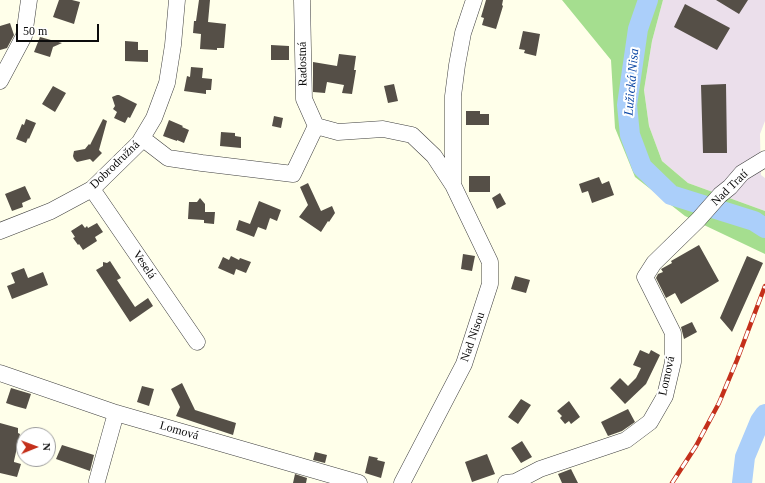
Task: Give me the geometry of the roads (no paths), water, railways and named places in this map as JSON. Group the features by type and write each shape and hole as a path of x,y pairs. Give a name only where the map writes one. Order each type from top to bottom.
{"street":[{"path":"0,81 24,36 29,0"},
{"name":"Dobrodružná","path":"0,231 51,211 92,189 139,143 154,118 167,83 173,45 177,0"},
{"name":"Radostná","path":"302,0 304,99 316,126"},
{"name":"Nad Nisou","path":"453,185 453,96 463,33 474,0"},
{"path":"142,138 168,158 293,174 316,126"},
{"name":"Nad Nisou","path":"316,126 338,132 383,129 412,135 434,156 453,185 490,262 490,284 464,364 402,483"},
{"name":"Nad Tratí","path":"698,220 742,173 765,159"},
{"name":"Veselá","path":"92,189 197,342"},
{"name":"Lomová","path":"512,483 540,469 626,440 650,422 665,396 673,362 672,333 645,277 654,263 698,220"},
{"name":"Lomová","path":"0,374 116,413 359,483"},
{"path":"97,481 116,413"}],"waterway":[{"name":"Lužická Nisa","path":"648,0 638,29 627,105 630,135 642,167 671,195 754,221 765,228"},
{"name":"Lužická Nisa","path":"742,483 745,457 760,421 765,414"}],"railway":[{"path":"672,483 696,446 719,403 765,286"}]}
